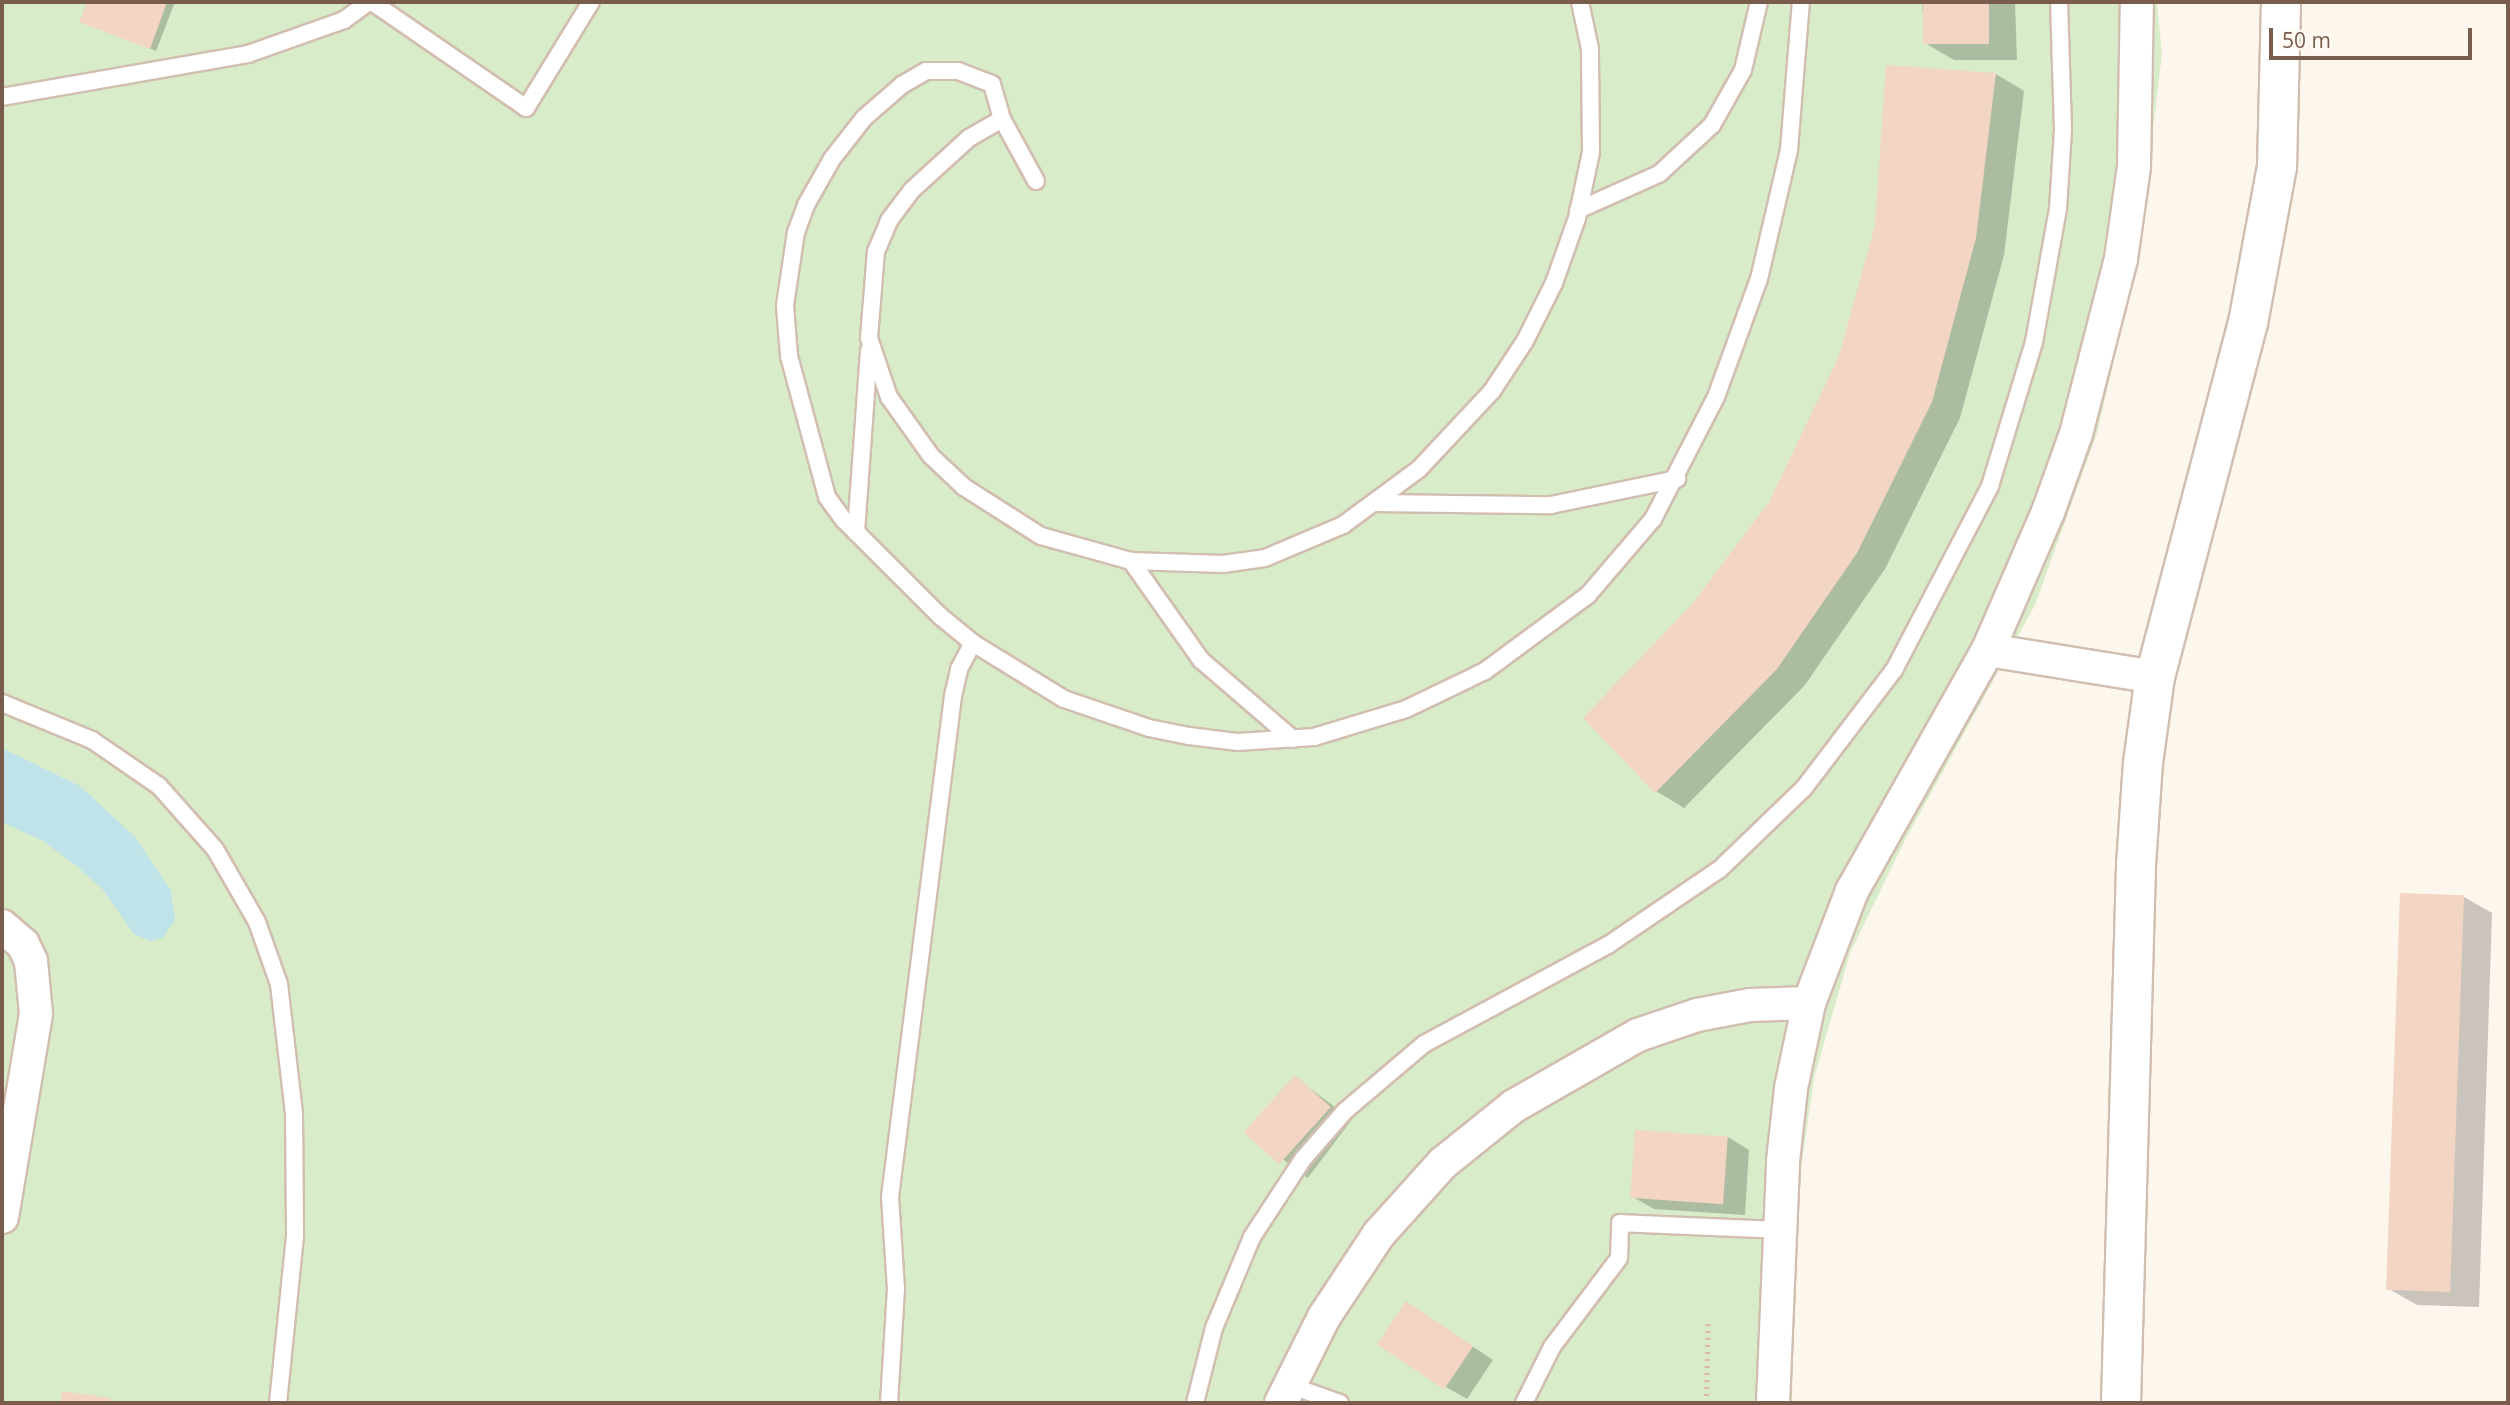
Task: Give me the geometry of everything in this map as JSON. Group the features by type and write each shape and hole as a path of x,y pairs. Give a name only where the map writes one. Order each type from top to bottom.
{"street":[{"path":"1773,1403 1791,1088 1809,1003 1852,891 1988,650 2048,512 2101,349 2121,259 2134,166 2137,2"},
{"path":"2121,1403 2136,865 2155,677 2251,310 2277,167 2281,2"},
{"path":"1988,650 2155,677"},
{"path":"2,926 23,944 31,961 36,1014 2,1217"},
{"path":"1285,1394 1324,1317 1379,1234 1443,1163 1514,1106 1638,1035 1697,1015 1750,1004 1809,1003"}],"lane":[{"path":"2,97 248,54 344,20 371,2 526,108 591,2"},
{"path":"869,338 889,397 909,429 964,487 1041,536 1130,561 1223,564 1265,558 1343,524 1375,503 1455,434 1493,391 1525,341 1554,284 1578,210 1591,152 1594,101 1590,49 1580,2"},
{"path":"1578,210 1659,174 1712,125 1742,70 1759,2"},
{"path":"1036,181 1002,119 997,94 983,78 958,71 919,74 864,118 832,159 806,205 786,281 789,356 827,497 856,533 973,643 1064,699 1149,728 1237,742 1293,740 1416,705 1485,671 1530,642 1614,569 1653,519 1676,479 1737,345 1777,214 1797,83 1801,2"},
{"path":"1195,1403 1214,1328 1252,1237 1303,1158 1345,1111 1424,1044 1608,945 1720,869 1804,788 1894,670 1990,486 2034,342 2058,209 2063,129 2059,2"},
{"path":"856,533 871,280 889,221 938,162 1002,119"},
{"path":"1375,503 1551,505 1676,479"},
{"path":"1130,561 1201,660 1223,684 1293,740"},
{"path":"889,1403 896,1289 890,1197 953,696 959,669 973,643"},
{"path":"2,703 92,740 159,786 215,849 262,933 287,1027 294,1113 295,1236 278,1403"},
{"path":"1524,1403 1552,1347 1619,1258 1620,1223 1781,1230"},
{"path":"1285,1394 1340,1403"}],"path":[{"path":"1706,1403 1708,1320"}],"green space":[{"path":"2,2 2157,2 2162,54 2148,169 2128,299 2097,433 2035,605 1905,840 1850,953 1814,1078 1796,1203 1792,1403 2,1403"}],"water":[{"path":"2,748 80,786 135,837 171,891 175,920 163,938 150,941 134,934 103,890 79,868 43,841 2,822"}],"building":[{"path":"87,2 167,2 150,49 79,22"},
{"path":"1923,2 1989,2 1989,44 1923,44"},
{"path":"1886,65 1996,73 1976,238 1932,402 1857,553 1777,669 1655,793 1583,718 1693,603 1769,502 1839,356 1875,225"},
{"path":"2400,893 2464,895 2450,1292 2386,1290"},
{"path":"1295,1075 1331,1107 1279,1164 1243,1132"},
{"path":"1635,1130 1728,1136 1723,1204 1630,1198"},
{"path":"1406,1301 1473,1346 1444,1389 1377,1344"},
{"path":"62,1391 110,1398 110,1403 60,1403"}]}
